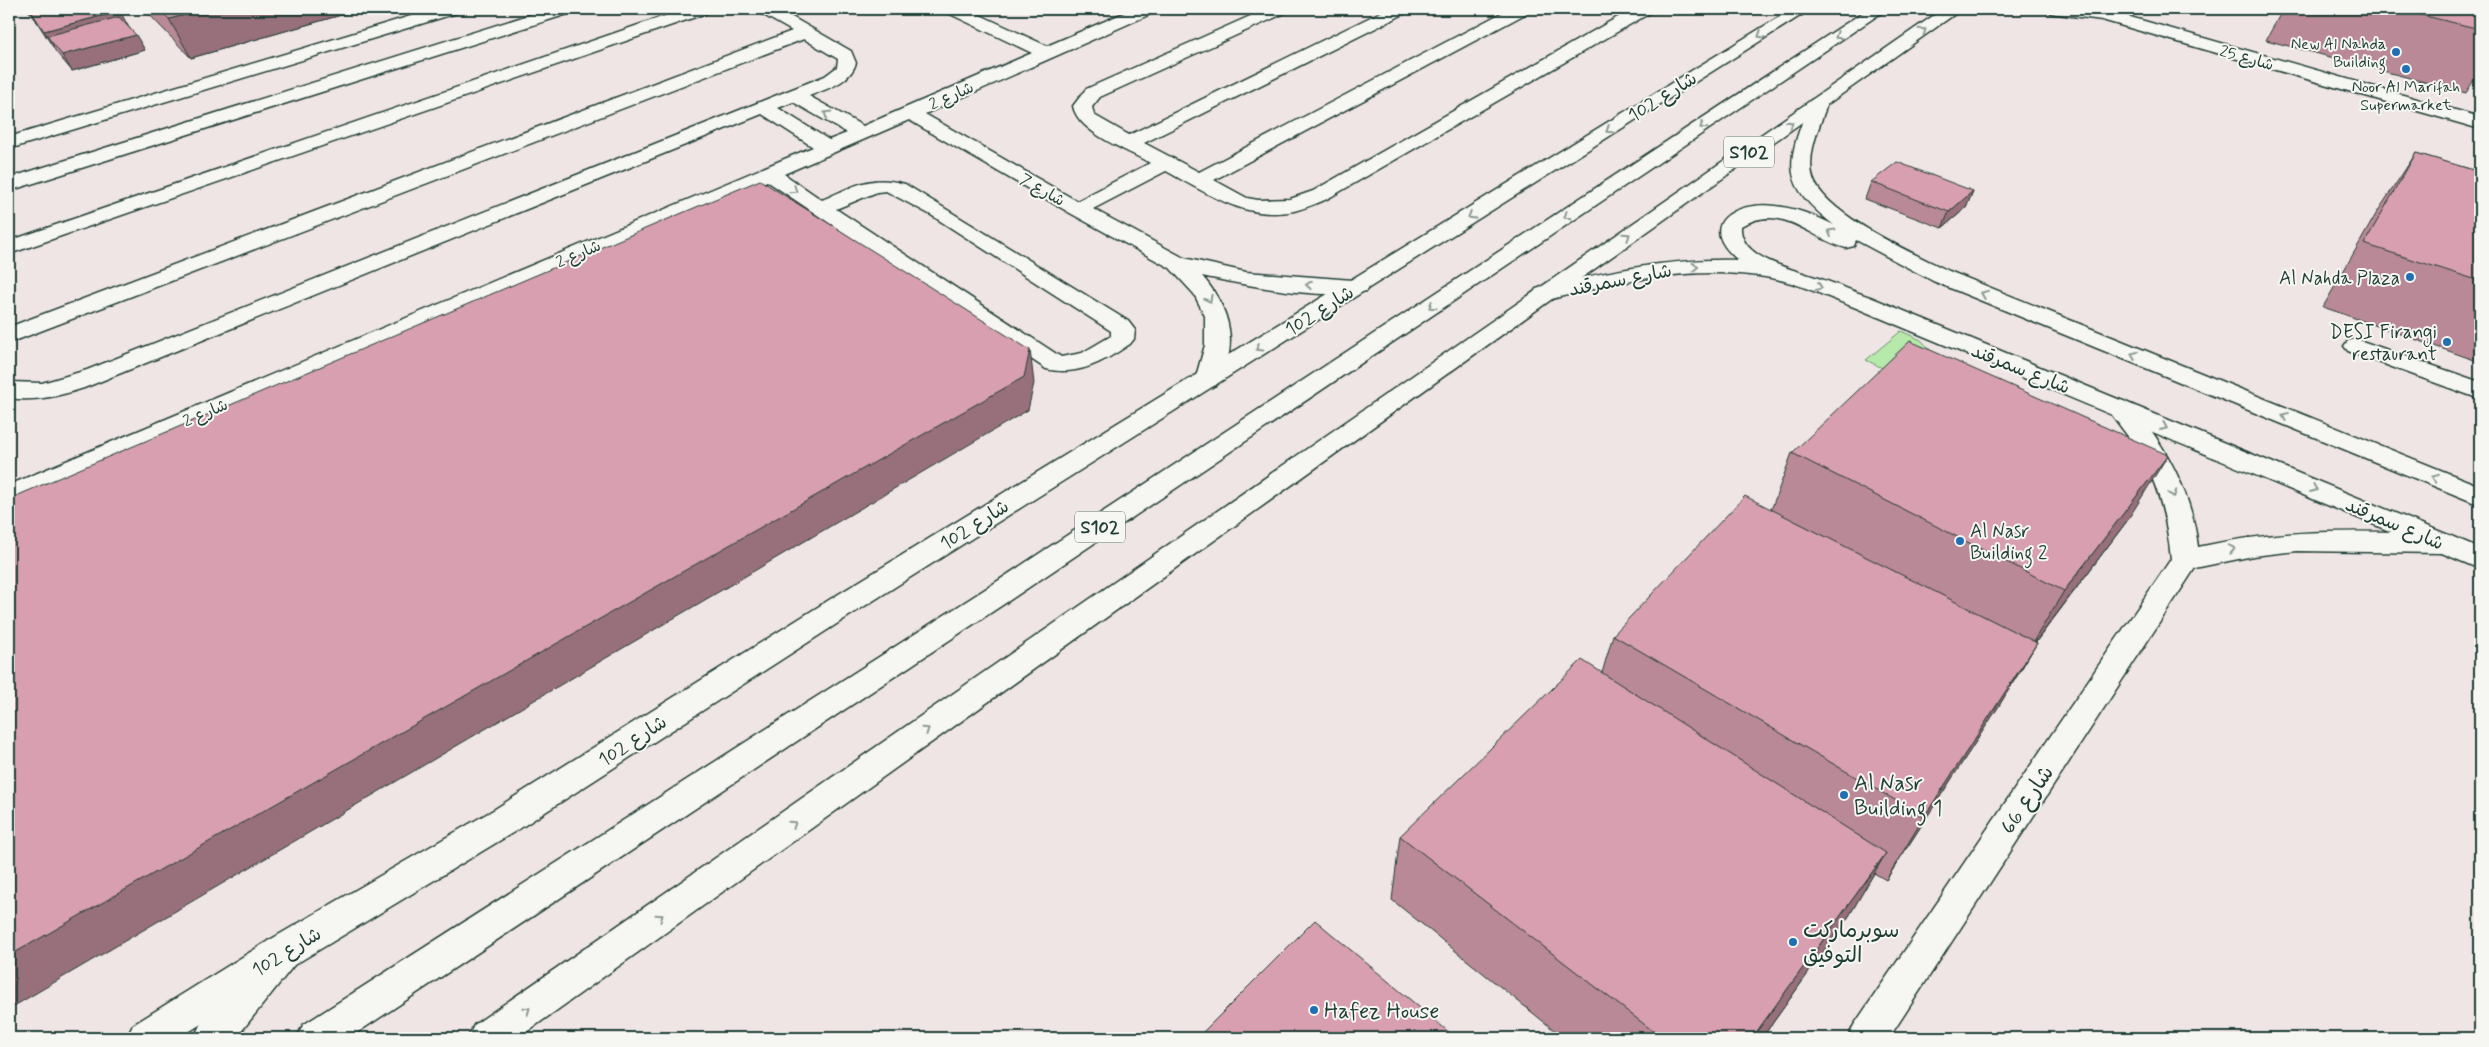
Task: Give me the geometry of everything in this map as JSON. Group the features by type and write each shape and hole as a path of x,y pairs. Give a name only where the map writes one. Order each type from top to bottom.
{"street":[{"path":"9,143 451,9"},
{"path":"9,185 565,9"},
{"path":"9,248 701,9"},
{"path":"9,390 39,391 68,385 96,375 832,80 847,67 848,61 845,55 766,9"},
{"path":"954,9 1045,52"},
{"name":"شارع 2","path":"9,496 767,172 910,113 1045,52 1147,9"},
{"path":"1279,9 1092,93 1082,106 1083,114 1088,120 1228,197 1258,206 1292,205 1307,201 1644,9"},
{"path":"1129,143 1400,9"},
{"path":"1198,181 1521,9"},
{"name":"شارع 102","path":"146,1038 281,953 507,819 838,608 1803,9"},
{"name":"S102","path":"316,1038 1008,587 1879,9"},
{"name":"S102","path":"487,1038 1544,294 1956,9"},
{"name":"شارع 25","path":"2057,9 2092,12 2480,123"},
{"path":"9,335 806,32"},
{"path":"794,95 861,133"},
{"path":"1818,104 1803,152 1803,180 1815,198 1857,231 1941,276 2480,496"},
{"path":"763,107 827,147"},
{"name":"شارع 7","path":"910,113 1077,209 1177,262 1246,279 1320,286 1358,286"},
{"path":"1077,209 1165,163"},
{"path":"767,172 820,208 1055,364 1064,365 1082,361 1122,339 1124,330 1120,326 898,188 887,185 873,186 820,208"},
{"path":"1772,272 1750,259 1733,244 1728,233 1730,222 1741,215 1775,212 1800,217 1886,260 1941,276"},
{"name":"شارع 7","path":"1177,262 1198,282 1212,304 1219,328 1217,354 1207,380"},
{"name":"شارع سمرقند","path":"1544,294 1589,282 1667,268 1731,267 1772,272 1862,302 2480,559"},
{"path":"2356,346 2480,391"},
{"path":"2120,408 2146,440 2160,463 2174,495 2183,528 2185,560 2236,548 2277,542 2334,540 2442,543"},
{"name":"شارع 66","path":"1867,1038 2185,560"},
{"path":"213,1038 281,953"}],"green space":[{"path":"1901,331 1921,340 1932,352 1915,384 1866,360"}],"building":[{"path":"41,9 118,9 120,11 44,31 31,11"},
{"path":"159,9 208,9 169,19"},
{"path":"2396,9 2480,9 2480,29"},
{"path":"119,17 136,35 62,55 47,36"},
{"path":"2416,153 2480,172 2480,281 2364,244"},
{"path":"1897,162 1973,191 1949,212 1871,182"},
{"path":"760,180 1030,350 1024,377 9,956 9,499"},
{"path":"1910,341 2168,455 2064,591 1792,453"},
{"path":"1745,496 2037,643 1924,817 1613,635"},
{"path":"1582,660 1886,853 1752,1038 1662,1038 1400,836"},
{"path":"1315,920 1456,1038 1197,1038"}],"place":[{"name":"New Al Nahda Building","path":"2396,52"},
{"name":"Noor Al Marifah Supermarket","path":"2406,69"},
{"name":"Al Nahda Plaza","path":"2410,277"},
{"name":"DESI Firangi restaurant","path":"2447,342"},
{"name":"Al Nasr Building 2","path":"1960,541"},
{"name":"Al Nasr Building 1","path":"1844,795"},
{"name":"سوبرماركت التوفيق","path":"1793,942"},
{"name":"Hafez House","path":"1314,1010"}]}
